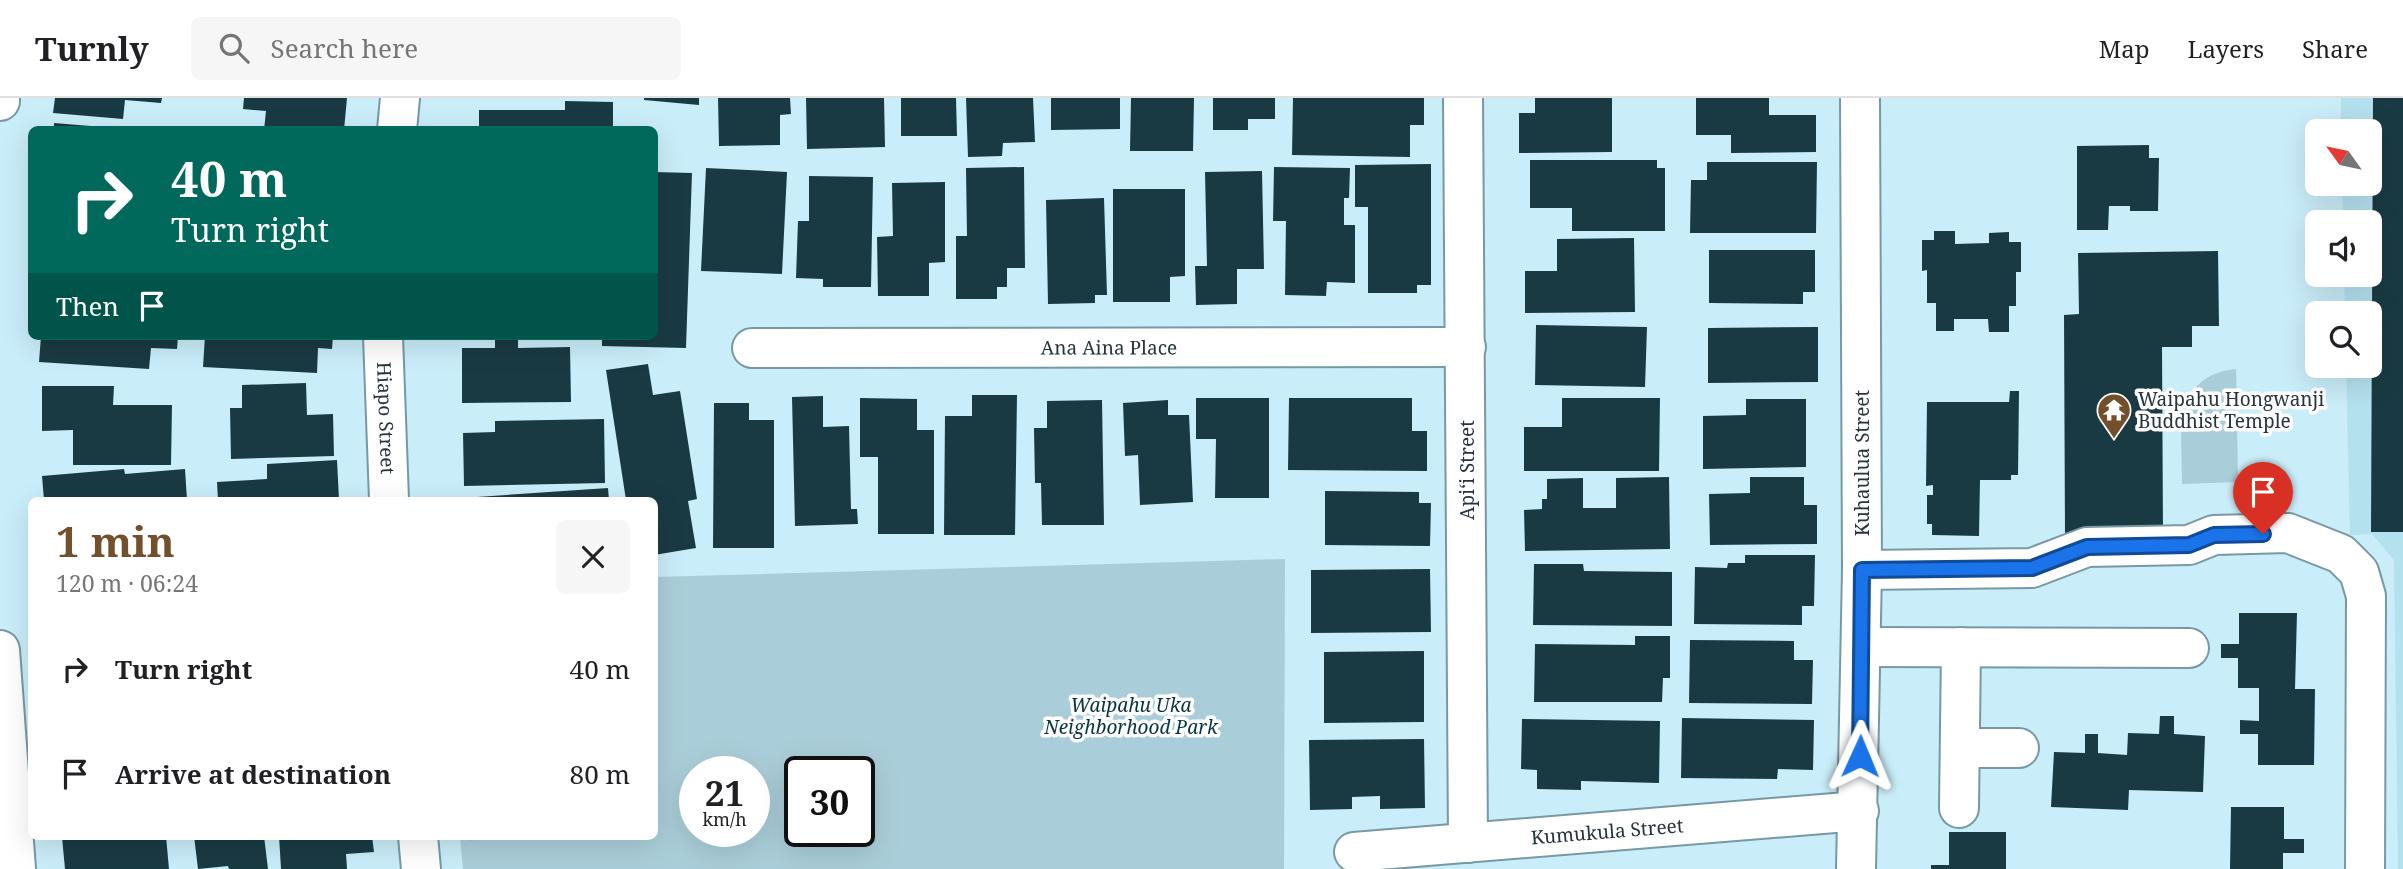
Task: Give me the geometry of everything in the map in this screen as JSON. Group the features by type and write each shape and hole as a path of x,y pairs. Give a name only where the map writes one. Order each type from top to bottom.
{"street":[{"path":"397,126 400,98"},
{"name":"Apiʻi Street","path":"1463,98 1468,843"},
{"name":"Kuhaulua Street","path":"1856,869 1862,570 1860,98"},
{"name":"Hiapo Street","path":"383,340 388,497"},
{"name":"Ana Aina Place","path":"752,348 1466,347"},
{"path":"1862,570 2032,568 2087,547 2189,545 2214,535 2288,533 2340,554 2359,572 2366,596 2365,869"},
{"path":"1861,647 2189,648"},
{"path":"1959,808 1961,647"},
{"path":"0,650 16,869"},
{"path":"1960,748 2019,748"},
{"name":"Kumukula Street","path":"1354,852 1859,811"},
{"path":"418,840 421,869"}],"shaded area":[{"path":"2341,98 2403,98 2403,869 2398,869 2394,560 2372,534 2350,535 2346,378 2382,378 2382,301 2345,301 2344,287 2382,287 2382,210 2343,210 2342,196 2382,196 2382,119 2341,119"}],"green space":[{"path":"2236,369 2238,482 2182,484 2182,428 2190,396 2200,383 2215,374"},
{"name":"Waipahu Uka Neighborhood Park","path":"1285,559 1284,869 463,869 460,840 658,840 658,577"}],"building":[{"path":"55,98 162,98 161,103 125,100 123,119 53,113"},
{"path":"244,98 347,98 344,126 264,126 266,111 243,109"},
{"path":"699,98 699,105 644,100"},
{"path":"718,98 790,98 791,114 780,115 780,145 719,146"},
{"path":"806,98 884,98 885,147 807,149"},
{"path":"901,98 956,98 957,136 901,136"},
{"path":"966,98 1033,98 1035,142 1003,143 1002,156 968,157"},
{"path":"1051,98 1120,98 1120,129 1051,130"},
{"path":"1131,98 1194,98 1193,151 1130,151"},
{"path":"1213,98 1275,98 1275,119 1248,119 1248,130 1213,130"},
{"path":"1293,98 1424,98 1424,125 1410,125 1410,157 1292,155"},
{"path":"1535,98 1612,98 1612,152 1519,153 1519,113 1535,113"},
{"path":"1696,98 1769,98 1769,115 1816,115 1816,152 1731,153 1731,135 1696,135"},
{"path":"2373,98 2403,98 2403,532 2371,532 2372,378 2382,378 2382,301 2372,301 2372,287 2382,287 2382,210 2372,210 2373,196 2382,196 2382,119 2373,119"},
{"path":"565,101 613,102 613,126 479,126 479,110 565,110"},
{"path":"54,123 91,126 54,126"},
{"path":"2149,145 2149,158 2159,158 2158,211 2130,211 2130,206 2109,206 2108,230 2077,230 2077,146"},
{"path":"1530,160 1657,160 1657,168 1665,168 1665,231 1572,231 1572,208 1530,208"},
{"path":"1707,162 1817,162 1816,233 1690,233 1691,180 1707,180"},
{"path":"1431,164 1431,285 1417,285 1417,293 1368,293 1368,207 1355,207 1355,165"},
{"path":"1024,167 1025,268 1007,268 1007,287 997,287 997,299 956,299 956,236 967,236 966,168"},
{"path":"1274,167 1350,168 1349,198 1344,198 1344,225 1355,225 1355,283 1327,282 1326,296 1285,295 1286,221 1273,221"},
{"path":"706,168 787,172 782,274 701,271"},
{"path":"1262,171 1264,269 1237,269 1237,304 1196,305 1195,266 1207,266 1205,172"},
{"path":"658,172 692,173 686,348 602,346 602,340 658,340"},
{"path":"809,176 873,177 871,287 823,287 823,279 796,278 798,221 809,221"},
{"path":"945,182 945,262 929,263 929,296 878,296 877,237 893,236 892,183"},
{"path":"1113,189 1185,189 1185,276 1170,277 1170,302 1113,302"},
{"path":"1104,198 1107,295 1095,295 1095,303 1048,304 1046,200"},
{"path":"1934,231 1955,231 1955,244 1989,243 1989,233 2009,232 2009,242 2021,242 2021,272 2016,272 2016,306 2009,306 2009,332 1989,332 1988,319 1954,319 1954,331 1936,331 1936,303 1927,303 1927,270 1922,271 1922,240 1934,240"},
{"path":"1634,238 1635,312 1525,313 1525,271 1557,271 1557,239"},
{"path":"1709,250 1815,250 1815,292 1803,292 1803,304 1709,303"},
{"name":"Waipahu Hongwanji Buddhist Temple","path":"2218,251 2219,326 2192,326 2192,347 2162,347 2163,534 2065,534 2064,315 2079,314 2078,253"},
{"path":"1536,325 1647,327 1645,387 1535,385"},
{"path":"1818,327 1818,382 1708,383 1708,328"},
{"path":"41,340 178,340 177,349 151,348 149,369 39,362"},
{"path":"205,340 333,340 332,349 318,348 317,373 203,367"},
{"path":"495,340 518,340 518,348 570,347 571,402 462,403 462,348 495,348"},
{"path":"648,364 653,395 680,391 697,499 688,501 696,548 658,554 658,497 626,497 606,370"},
{"path":"306,383 307,415 333,414 334,456 231,459 230,408 242,408 242,385"},
{"path":"42,386 114,386 113,405 172,405 171,465 73,465 73,430 42,431"},
{"path":"2010,391 2019,391 2018,475 2011,475 2011,480 1980,480 1979,536 1932,535 1932,524 1927,524 1927,495 1933,495 1933,485 1926,486 1927,402 2009,402"},
{"path":"972,395 1017,395 1015,535 944,535 945,416 972,416"},
{"path":"823,396 823,427 849,426 851,509 857,509 858,524 795,526 792,397"},
{"path":"860,398 917,399 917,430 934,430 934,534 878,534 878,457 860,457"},
{"path":"1196,398 1269,398 1269,498 1215,498 1216,439 1196,439"},
{"path":"1289,398 1412,398 1412,431 1427,431 1427,471 1288,470"},
{"path":"1562,398 1660,398 1659,471 1524,471 1524,427 1562,427"},
{"path":"1746,399 1806,399 1806,467 1703,469 1703,416 1746,415"},
{"path":"1102,400 1104,525 1042,525 1041,483 1035,483 1034,428 1047,428 1047,401"},
{"path":"1168,400 1168,415 1189,415 1193,502 1140,505 1138,455 1125,456 1123,403"},
{"path":"714,403 749,403 749,420 774,420 774,548 713,548"},
{"path":"604,419 605,483 464,486 463,433 495,432 495,421"},
{"path":"337,460 339,497 218,497 217,482 267,479 267,464"},
{"path":"124,469 125,474 185,469 187,497 44,497 42,476"},
{"path":"1669,477 1670,549 1525,551 1524,510 1542,509 1542,499 1547,499 1547,479 1583,478 1583,508 1616,508 1616,478"},
{"path":"1750,477 1804,477 1804,505 1817,505 1817,544 1710,545 1709,494 1750,493"},
{"path":"608,488 609,497 477,497"},
{"path":"1325,491 1419,492 1419,503 1431,503 1430,546 1325,545"},
{"path":"1745,555 1815,555 1814,606 1802,606 1802,625 1694,624 1695,567 1727,568 1728,563 1745,563"},
{"path":"1534,564 1583,564 1584,571 1672,572 1672,626 1533,625"},
{"path":"1430,569 1431,632 1311,633 1311,570"},
{"path":"2239,613 2297,613 2295,689 2315,689 2314,765 2258,765 2258,734 2240,734 2240,720 2259,721 2259,688 2238,688 2238,658 2221,658 2221,644 2239,644"},
{"path":"1635,636 1670,636 1670,678 1663,678 1662,702 1534,702 1535,644 1635,645"},
{"path":"1690,640 1794,641 1794,660 1813,660 1812,704 1689,703"},
{"path":"1424,651 1424,722 1324,723 1324,652"},
{"path":"2160,716 2174,716 2174,734 2205,736 2203,792 2129,790 2128,810 2051,807 2054,752 2085,753 2085,734 2098,734 2098,753 2127,755 2128,733 2159,734"},
{"path":"1682,718 1814,720 1813,770 1778,769 1777,779 1681,778"},
{"path":"1522,719 1660,721 1659,783 1581,781 1581,790 1537,789 1537,770 1521,769"},
{"path":"1424,739 1425,808 1380,809 1380,796 1352,797 1352,809 1310,810 1309,740"},
{"path":"2231,807 2284,807 2284,839 2304,839 2304,853 2283,853 2283,869 2230,869"},
{"path":"1949,832 2006,832 2006,869 1931,869 1931,865 1949,865"},
{"path":"62,840 166,840 169,869 65,869"},
{"path":"194,840 264,840 268,869 229,869 228,866 198,869"},
{"path":"279,840 372,840 374,852 346,854 347,869 281,869"}],"place":[{"name":"Waipahu Hongwanji Buddhist Temple","path":"2114,440"}],"route":[{"path":"1860,756 1862,570 2032,568 2087,547 2189,545 2214,535 2263,534"}]}
